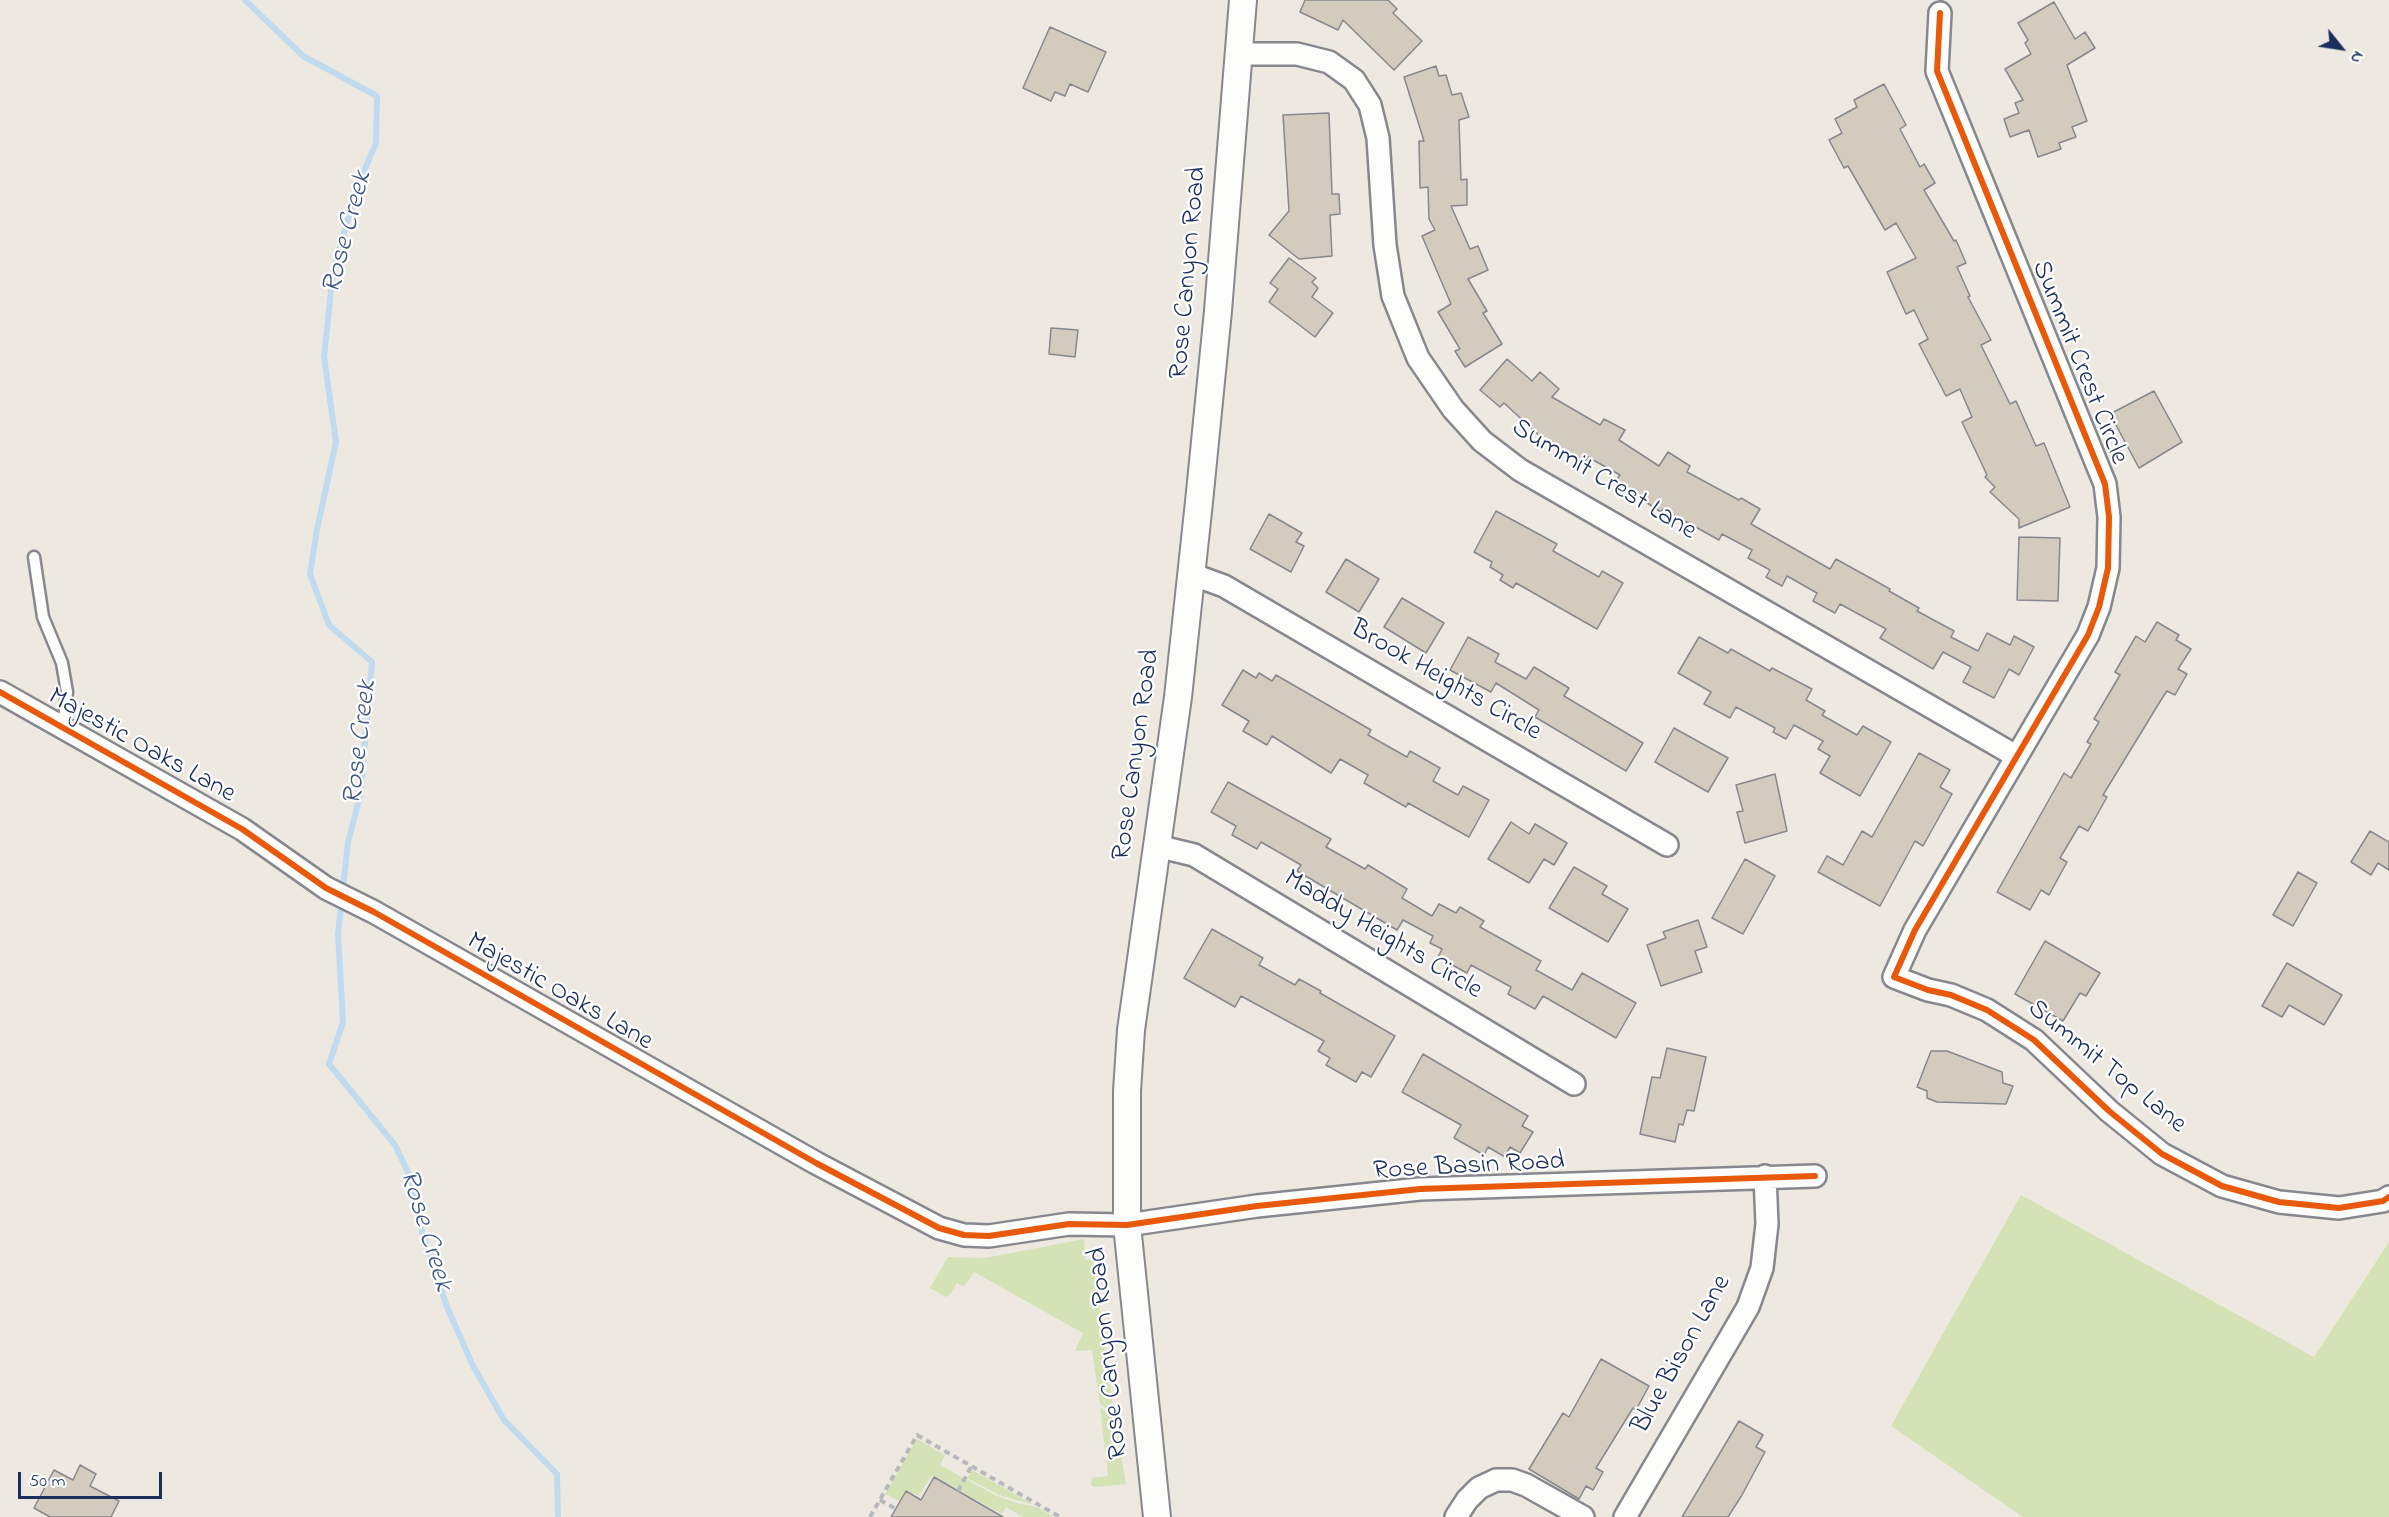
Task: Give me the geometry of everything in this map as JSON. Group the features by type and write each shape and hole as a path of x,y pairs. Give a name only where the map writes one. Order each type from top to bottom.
{"street":[{"name":"Rose Canyon Road","path":"1157,1517 1127,1225 1127,1091 1131,1030 1178,697 1217,322 1243,0"},
{"name":"Summit Crest Circle","path":"1940,13 1937,71 2105,484 2109,517 2108,568 2099,607 2092,625 2016,756"},
{"name":"Summit Crest Lane","path":"1240,54 1297,54 1329,62 1354,80 1370,105 1378,138 1385,245 1393,296 1418,358 1453,409 1482,441 1520,470 2016,756"},
{"name":"Brook Heights Circle","path":"1191,574 1224,586 1667,845"},
{"name":"Majestic Oaks Lane","path":"0,692 242,829 326,888 816,1163 939,1228 964,1236 989,1236 1069,1224 1127,1225"},
{"name":"Summit Top Lane","path":"2016,756 1915,930 1894,977 1928,990 1951,995 1997,1016 2034,1040 2109,1111 2162,1154 2222,1186 2279,1202 2339,1208 2383,1201 2389,1197"},
{"name":"Maddy Heights Circle","path":"1157,846 1194,855 1574,1084"},
{"name":"Blue Bison Lane","path":"1624,1517 1748,1307 1762,1268 1767,1224 1765,1176"},
{"name":"Rose Basin Road","path":"1127,1225 1257,1206 1420,1188 1815,1176"},
{"path":"1456,1517 1467,1500 1479,1488 1496,1480 1512,1480 1526,1485 1583,1517"}],"lane":[{"path":"34,557 43,617 62,663 67,692 63,728"}],"path":[{"path":"870,1517 917,1435 1060,1517"},
{"path":"957,1491 971,1467"},
{"path":"880,1500 896,1509"}],"green space":[{"path":"2021,1195 2314,1357 2389,1242 2389,1517 2023,1517 1891,1426"},
{"path":"1084,1239 1085,1260 1093,1259 1114,1415 1100,1404 1092,1350 1075,1351 1083,1333 974,1272 966,1284 963,1286 957,1283 950,1295 946,1297 930,1288 948,1257 985,1258"},
{"path":"1100,1407 1114,1417 1126,1484 1094,1487 1091,1485 1092,1478 1108,1476"},
{"path":"917,1439 945,1455 940,1465 997,1496 1037,1507 1054,1517 1023,1517 1006,1507 1002,1514 932,1475 919,1496 906,1490 899,1501 885,1494"},
{"path":"972,1470 1034,1505 999,1495 967,1478"}],"building":[{"path":"1305,0 1388,0 1397,9 1393,13 1422,41 1394,70 1343,20 1338,30 1300,12"},
{"path":"2054,2 2075,39 2085,32 2095,48 2067,65 2087,121 2072,127 2076,137 2059,143 2061,149 2038,157 2029,130 2010,137 2004,119 2019,113 2015,103 2023,100 2005,69 2031,54 2025,43 2028,40 2018,23"},
{"path":"1050,27 1106,52 1088,92 1070,84 1065,96 1055,92 1051,101 1023,88"},
{"path":"1436,66 1439,76 1446,75 1452,95 1461,93 1469,117 1459,120 1461,180 1467,179 1467,205 1451,206 1470,249 1478,246 1488,270 1468,279 1487,311 1483,313 1502,344 1465,367 1455,351 1460,349 1438,312 1451,304 1422,236 1435,230 1429,219 1428,187 1420,188 1419,141 1424,141 1404,77"},
{"path":"1884,84 1906,125 1900,129 1920,167 1924,164 1935,183 1924,190 1954,241 1956,240 1966,263 1957,267 1970,296 1968,297 1991,340 1981,345 2010,404 2016,401 2036,446 2044,443 2070,507 2019,528 2019,519 1990,492 1995,487 1985,477 1987,475 1962,422 1972,417 1960,389 1946,396 1919,344 1928,339 1914,310 1906,314 1887,272 1916,258 1896,223 1885,230 1848,166 1844,168 1829,140 1842,133 1835,119 1857,107 1854,100"},
{"path":"1329,113 1332,194 1339,194 1340,214 1330,215 1332,256 1299,259 1269,235 1289,211 1283,115"},
{"path":"1289,258 1316,278 1312,282 1318,288 1312,297 1333,313 1315,337 1269,302 1278,289 1270,283"},
{"path":"1051,328 1078,330 1075,357 1049,354"},
{"path":"1507,359 1532,381 1540,372 1559,389 1552,397 1600,425 1604,419 1625,430 1619,440 1659,466 1668,452 1690,466 1687,472 1760,509 1751,524 1830,569 1836,559 1890,589 1889,591 1919,608 1917,611 1954,631 1951,637 1978,651 1987,633 2010,645 2014,636 2034,647 2019,675 2009,669 1994,698 1963,682 1971,667 1943,652 1933,669 1880,638 1886,629 1840,604 1835,613 1813,601 1817,593 1787,576 1782,586 1766,577 1770,570 1748,558 1752,550 1722,534 1719,540 1663,509 1661,512 1615,482 1620,475 1588,457 1584,463 1543,439 1504,403 1500,407 1480,390"},
{"path":"2154,391 2182,442 2139,468 2110,414"},
{"path":"1496,511 1557,544 1553,551 1599,577 1602,571 1623,583 1597,629 1516,583 1513,588 1500,580 1503,575 1490,567 1492,562 1474,552"},
{"path":"1269,514 1302,533 1296,542 1304,546 1291,572 1250,549"},
{"path":"2019,537 2060,538 2058,601 2017,600"},
{"path":"1346,559 1379,579 1359,612 1326,592"},
{"path":"1402,598 1444,623 1426,653 1384,627"},
{"path":"2157,622 2179,635 2176,640 2191,649 2178,669 2187,674 2175,695 2167,691 2161,700 2103,795 2107,797 2088,831 2079,826 2060,858 2067,862 2049,895 2041,890 2030,910 1997,892 2064,773 2071,778 2091,744 2087,742 2099,722 2094,719 2120,675 2115,672 2136,636 2145,642"},
{"path":"1468,637 1499,654 1495,662 1526,679 1534,667 1569,688 1564,696 1643,743 1626,771 1535,717 1539,710 1496,683 1491,692 1450,670"},
{"path":"1699,637 1728,653 1731,649 1770,671 1772,668 1812,689 1806,700 1825,711 1822,715 1857,735 1863,726 1891,742 1860,796 1820,773 1830,756 1818,749 1823,741 1794,725 1786,739 1773,732 1775,728 1736,707 1730,718 1704,704 1711,692 1678,673"},
{"path":"1243,670 1256,678 1259,673 1272,681 1276,675 1371,730 1368,735 1407,757 1410,751 1440,768 1433,781 1458,795 1463,786 1489,800 1469,837 1408,803 1406,807 1364,783 1368,775 1340,759 1331,773 1272,736 1267,745 1243,731 1249,721 1222,705"},
{"path":"1674,728 1728,758 1708,792 1655,762"},
{"path":"1919,753 1950,770 1940,787 1952,794 1923,846 1915,841 1880,906 1818,872 1827,856 1843,865 1862,831 1872,837"},
{"path":"1775,774 1787,831 1745,843 1737,812 1743,811 1736,785"},
{"path":"1228,782 1331,839 1326,847 1365,869 1368,865 1407,889 1402,898 1432,916 1439,904 1456,913 1460,907 1484,921 1480,927 1541,961 1536,970 1572,990 1582,973 1636,1003 1616,1038 1543,996 1535,1009 1508,994 1511,987 1471,965 1467,973 1438,957 1442,949 1430,943 1433,936 1403,920 1397,930 1297,871 1301,865 1261,842 1257,849 1232,835 1236,826 1211,812"},
{"path":"1511,822 1529,834 1535,824 1567,843 1554,865 1544,859 1529,883 1488,859"},
{"path":"2370,831 2389,842 2389,870 2378,863 2371,875 2351,862"},
{"path":"1745,859 1775,876 1743,934 1712,918"},
{"path":"1574,867 1607,886 1602,894 1628,909 1608,942 1549,908"},
{"path":"2298,872 2317,883 2293,926 2273,915"},
{"path":"1698,920 1707,947 1695,951 1702,972 1661,986 1647,945 1666,938 1663,932"},
{"path":"1212,929 1263,958 1259,965 1295,985 1299,979 1395,1036 1371,1077 1362,1072 1356,1082 1326,1065 1330,1058 1318,1051 1324,1041 1241,996 1235,1007 1184,978"},
{"path":"2045,941 2100,973 2086,996 2080,993 2063,1021 2015,994"},
{"path":"2287,963 2342,995 2324,1025 2289,1005 2282,1017 2262,1006"},
{"path":"1667,1048 1706,1057 1694,1111 1687,1110 1683,1125 1679,1124 1675,1142 1640,1134 1652,1077 1660,1078"},
{"path":"1931,1051 1947,1051 2002,1072 2003,1083 2013,1086 2006,1104 1937,1102 1927,1098 1927,1091 1917,1087"},
{"path":"1423,1054 1528,1116 1522,1126 1533,1132 1520,1153 1510,1147 1505,1157 1488,1147 1484,1155 1454,1138 1461,1125 1402,1092"},
{"path":"1601,1359 1649,1386 1636,1410 1633,1408 1596,1468 1603,1472 1593,1490 1586,1486 1579,1499 1529,1469 1563,1413 1569,1417"},
{"path":"1739,1421 1763,1435 1756,1447 1765,1452 1742,1495 1728,1517 1682,1517"},
{"path":"80,1465 96,1474 90,1486 119,1501 111,1517 50,1517 34,1508 54,1470 73,1480"},
{"path":"934,1477 1003,1517 891,1517 906,1491 921,1500"}],"waterway":[{"name":"Rose Creek","path":"245,0 303,56 377,96 376,143 356,190 333,272 324,357 336,442 317,529 310,574 329,625 372,662 360,796 348,842 338,934 343,1022 329,1064 395,1145 411,1179 422,1232 447,1307 473,1366 504,1420 557,1474 558,1517"}],"cycle path":[{"path":"1940,13 1937,71 2105,484 2109,517 2108,568 2099,607 2088,635 1915,930 1894,977 1928,990 1951,995 1987,1010 2034,1040 2109,1111 2162,1154 2222,1186 2279,1202 2339,1208 2383,1201 2389,1197"},
{"path":"0,692 242,829 326,888 374,912 816,1163 939,1228 964,1235 989,1236 1069,1224 1127,1225 1257,1206 1420,1189 1815,1176"}]}
